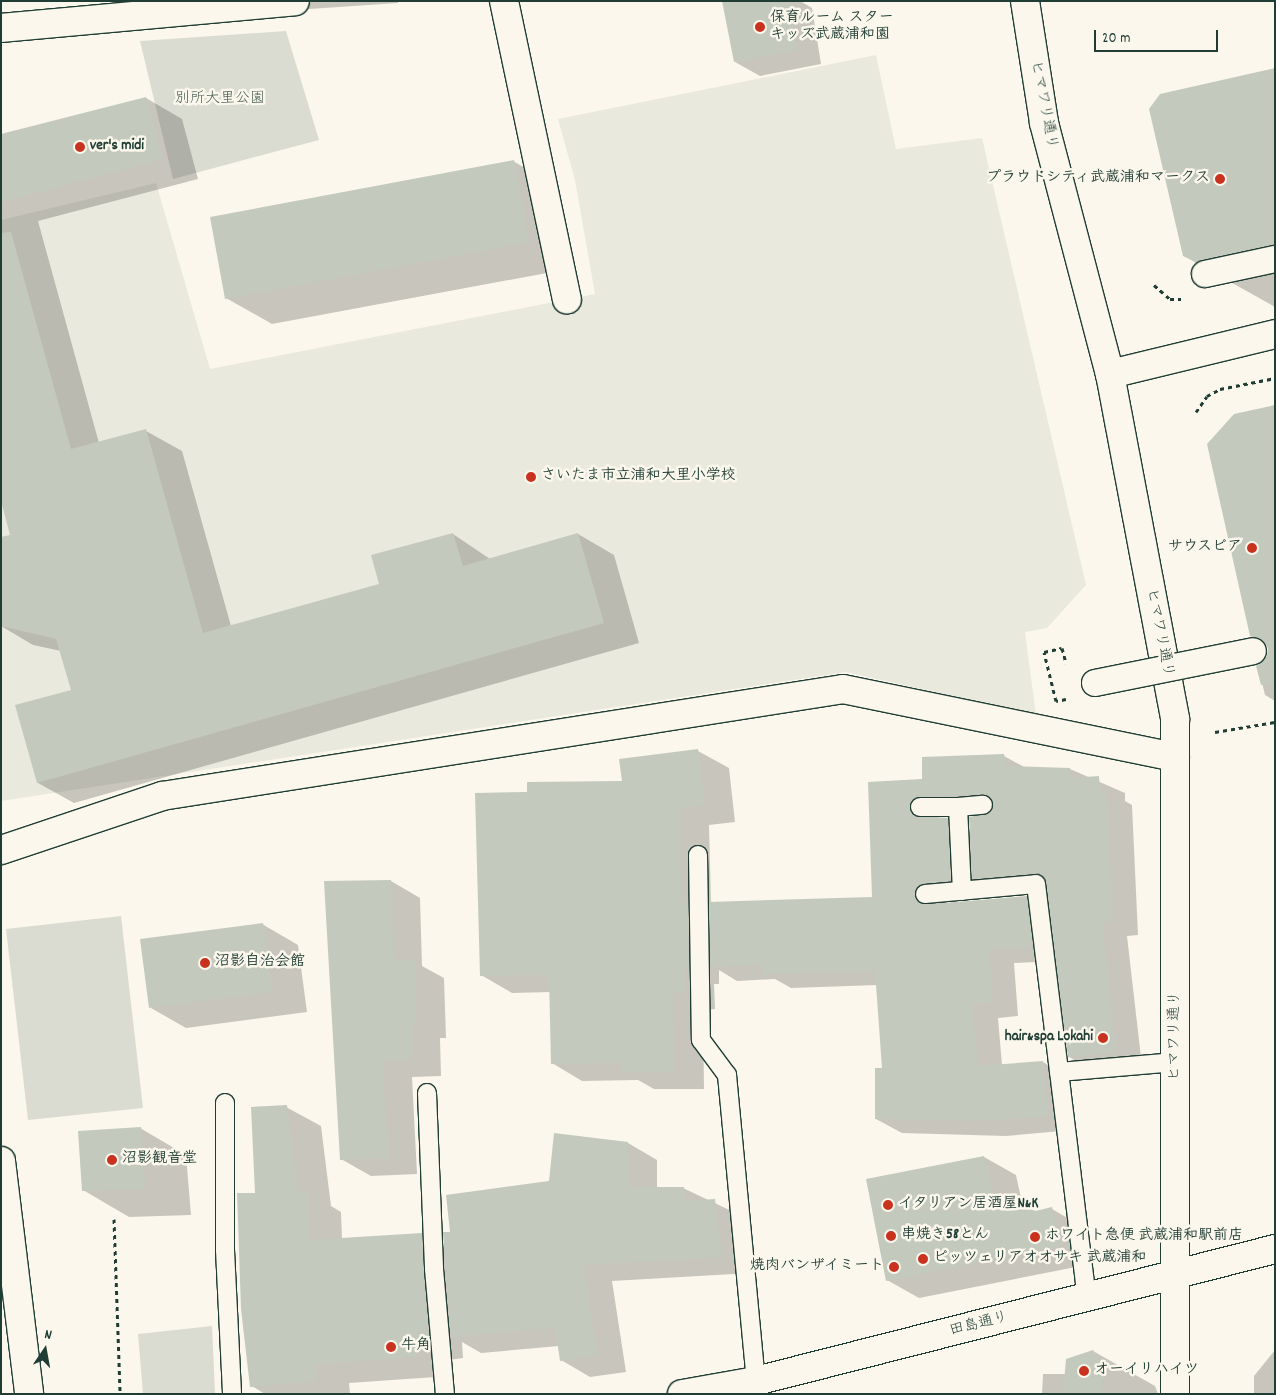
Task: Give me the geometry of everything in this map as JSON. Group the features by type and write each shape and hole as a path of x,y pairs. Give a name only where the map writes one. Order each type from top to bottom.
{"street":[{"path":"1,28 295,1"},
{"path":"504,1 567,299"},
{"name":"ヒマワリ通り","path":"1025,1 1044,123 1110,374 1175,719 1176,1277 1174,1394"},
{"path":"1205,274 1275,259"},
{"path":"1110,374 1275,334"},
{"path":"1095,683 1253,651"},
{"path":"1,850 162,796 842,689 1175,757"},
{"path":"1,1161 29,1394"},
{"name":"田島通り","path":"682,1394 756,1381 1176,1277 1275,1249"}],"lane":[{"path":"920,807 983,805"},
{"path":"958,807 962,890"},
{"path":"698,855 701,1040 727,1075 756,1381"},
{"path":"925,894 1036,884 1087,1298"},
{"path":"1059,1072 1176,1062"},
{"path":"427,1093 434,1269 445,1394"},
{"path":"225,1104 225,1250 232,1394"}],"path":[{"path":"1196,412 1220,389 1275,378"},
{"path":"1215,732 1275,722"},
{"path":"114,1219 120,1394"}],"shaded area":[{"name":"さいたま市立浦和大里小学校","path":"876,55 896,149 982,138 1086,585 1047,628 1025,632 1036,715 846,672 1,801 1,220 156,183 210,369 595,294 575,180 558,119"}],"green space":[{"name":"別所大里公園","path":"286,31 319,140 173,179 140,41"},
{"path":"121,916 143,1108 28,1120 6,929"},
{"path":"212,1326 215,1394 143,1394 138,1334"}],"building":[{"name":"保育ルーム スター キッズ武蔵浦和園","path":"722,1 789,1 797,50 734,62"},
{"name":"プラウドシティ武蔵浦和マークス","path":"1275,68 1275,244 1196,262 1183,256 1149,109 1160,94"},
{"name":"ver's midi","path":"146,97 163,159 1,202 1,134"},
{"path":"514,160 529,242 225,299 210,217"},
{"path":"11,232 71,449 146,429 203,633 379,584 371,555 453,533 463,566 578,533 604,623 37,783 15,705 71,690 56,639 1,626 1,537 10,535 1,501 1,233"},
{"name":"サウスピア","path":"1275,405 1275,684 1261,685 1256,666 1267,656 1268,648 1258,637 1250,636 1207,444 1234,414"},
{"path":"698,749 705,805 679,808 682,903 688,902 689,967 684,967 685,992 673,993 674,1072 622,1072 622,1063 551,1064 549,975 480,976 475,793 527,792 527,782 622,781 619,759"},
{"path":"1004,754 1005,766 1070,768 1071,778 1099,776 1100,790 1106,789 1113,921 1102,922 1116,1052 1068,1057 1044,877 1035,873 972,879 969,817 989,813 991,799 982,794 915,798 909,807 914,816 948,818 951,881 919,885 917,900 926,905 1027,896 1033,946 989,949 993,1002 972,1004 978,1066 1043,1061 1048,1116 980,1121 875,1119 875,1068 882,1068 875,971 764,974 763,965 710,967 709,902 872,897 868,782 922,779 922,757"},
{"path":"391,880 394,961 415,960 417,1021 412,1022 412,1059 383,1060 388,1158 340,1160 324,881"},
{"path":"263,923 272,992 149,1008 140,939"},
{"path":"287,1105 298,1192 307,1191 309,1240 422,1233 430,1339 416,1341 417,1357 315,1364 316,1381 250,1387 241,1309 237,1193 255,1193 251,1107"},
{"name":"沼影観音堂","path":"141,1127 146,1189 82,1191 78,1131"},
{"path":"554,1133 628,1142 629,1187 684,1187 685,1201 715,1199 722,1257 583,1265 597,1355 560,1361 555,1327 451,1337 443,1232 450,1232 446,1195 549,1181"},
{"path":"984,1156 997,1211 1029,1205 1031,1212 1052,1207 1060,1246 886,1281 866,1179"},
{"name":"オーイリハイツ","path":"1093,1350 1103,1368 1102,1394 1063,1394 1066,1359"}],"place":[{"name":"保育ルーム スター キッズ武蔵浦和園","path":"760,27"},
{"name":"ver's midi","path":"80,147"},
{"name":"プラウドシティ武蔵浦和マークス","path":"1220,179"},
{"name":"さいたま市立浦和大里小学校","path":"531,477"},
{"name":"サウスピア","path":"1252,548"},
{"name":"沼影自治会館","path":"205,963"},
{"name":"hair&spa Lokahi","path":"1103,1038"},
{"name":"沼影観音堂","path":"112,1160"},
{"name":"イタリアン居酒屋N&K","path":"888,1205"},
{"name":"串焼き58とん","path":"891,1236"},
{"name":"ホワイト急便 武蔵浦和駅前店","path":"1035,1237"},
{"name":"ピッツェリアオオサキ 武蔵浦和","path":"923,1259"},
{"name":"焼肉バンザイミート","path":"894,1267"},
{"name":"牛角","path":"391,1347"},
{"name":"オーイリハイツ","path":"1084,1371"}]}
